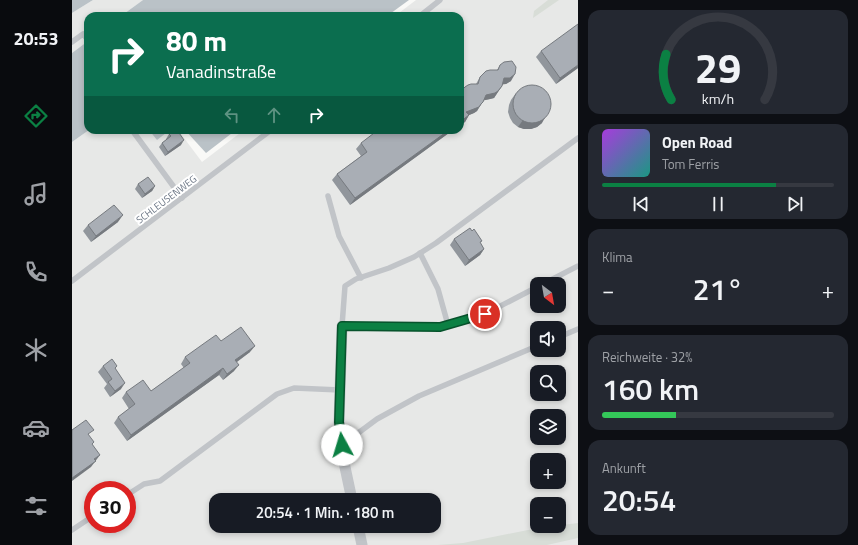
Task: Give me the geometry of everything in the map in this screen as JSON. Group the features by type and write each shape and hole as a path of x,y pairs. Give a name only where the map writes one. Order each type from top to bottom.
{"street":[{"path":"342,326 339,422 342,453 351,493"},
{"path":"359,533 362,545"}],"lane":[{"path":"425,12 440,0"},
{"path":"72,42 83,34 84,35"},
{"path":"135,134 182,198"},
{"name":"SCHLEUSENWEG","path":"72,281 266,134"},
{"path":"530,291 485,314 440,327 342,326 345,286 356,279 389,268 420,254 578,138"},
{"path":"328,196 339,236 361,278"},
{"path":"420,254 438,289 448,324"},
{"path":"557,277 578,266"},
{"path":"566,334 578,329"},
{"path":"342,445 377,419 419,396 530,349"},
{"path":"136,489 144,484 160,481 277,394 294,388 340,390"},
{"path":"72,530 84,522"}],"shaded area":[{"path":"72,0 93,0 72,13"},
{"path":"93,0 143,0 126,12 84,12 84,44 72,53 72,13"},
{"path":"143,0 409,0 392,12 126,12"},
{"path":"416,0 578,0 578,545 72,545 72,142 84,134 181,134 202,162 239,134 464,134 464,12 400,12"},
{"path":"548,0 559,0 533,18 534,11"},
{"path":"84,44 84,134 72,142 72,53"},
{"path":"152,134 165,134 157,140"},
{"path":"189,134 231,134 206,153"},
{"path":"578,523 578,538 547,545 438,545 463,543 530,530 530,533 566,533 566,524"}],"building":[{"path":"578,24 578,65 560,78 541,51"},
{"path":"512,61 516,67 515,74 510,78 504,78 502,86 498,91 486,95 479,107 466,112 469,115 464,119 464,88 471,84 478,84 480,77 486,71 498,70 500,65 504,62"},
{"path":"528,85 536,85 543,88 548,93 551,104 548,115 543,120 536,123 528,123 521,120 516,115 513,108 513,100 516,93 521,88"},
{"path":"169,134 180,134 184,140 168,152 162,143 171,136"},
{"path":"373,134 443,134 355,198 337,174 367,152 361,143"},
{"path":"148,177 155,186 145,194 138,184"},
{"path":"114,205 123,215 96,236 88,225"},
{"path":"470,228 472,231 474,229 482,241 480,242 484,249 469,260 454,239"},
{"path":"241,327 255,346 235,360 239,365 227,374 223,368 131,435 118,417 135,404 126,392 143,380 151,391 190,363 185,357 206,342 216,335 221,341"},
{"path":"112,359 117,366 115,368 125,383 115,391 108,382 112,379 103,366"},
{"path":"86,420 94,430 88,434 94,442 92,444 100,455 94,459 96,461 72,478 72,430"}],"route":[{"path":"342,445 339,422 342,326 440,327 485,314"}]}
